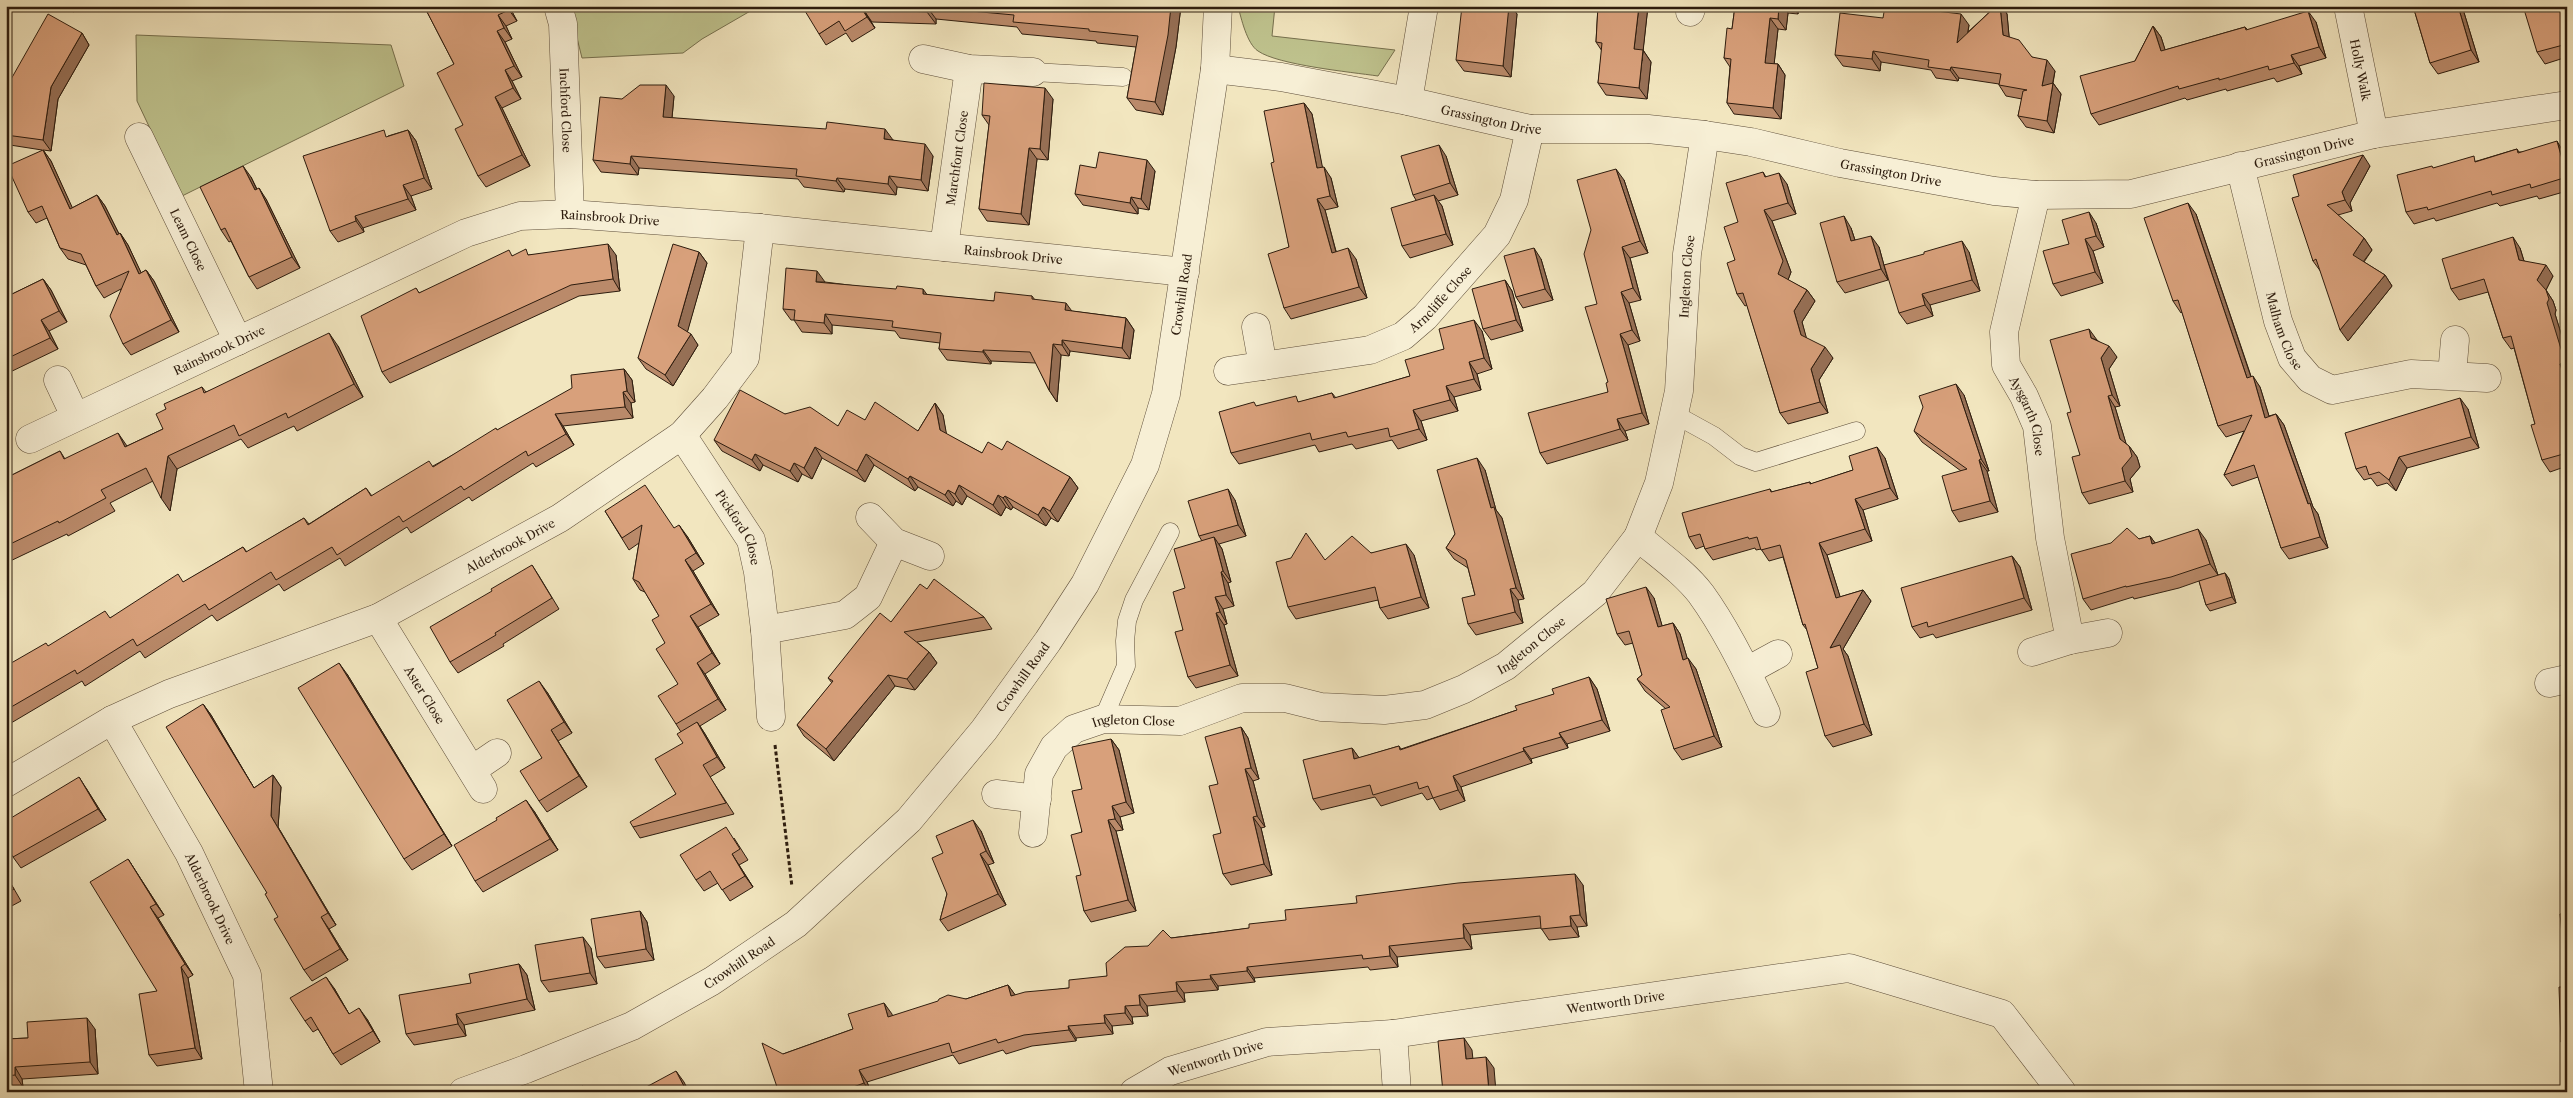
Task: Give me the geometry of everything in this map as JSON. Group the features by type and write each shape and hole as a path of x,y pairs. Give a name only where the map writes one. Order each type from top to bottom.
{"street":[{"name":"Inchford Close","path":"558,6 564,24 570,214"},
{"name":"Crowhill Road","path":"463,1092 526,1070 632,1026 712,981 796,924 909,820 984,730 1048,641 1085,584 1145,465 1166,394 1215,69 1218,6"},
{"path":"1408,101 1424,6"},
{"name":"Holly Walk","path":"2348,6 2374,134"},
{"path":"922,59 969,69 1033,72"},
{"name":"Marchfont Close","path":"944,247 969,69"},
{"name":"Grassington Drive","path":"1215,69 1281,77 1408,101 1530,128 1648,129 1705,134 1751,142 1840,163 1994,191 2036,195 2131,194 2374,134 2567,105"},
{"name":"Arncliffe Close","path":"1228,371 1370,350 1403,336 1425,317 1497,235 1514,200 1530,128"},
{"name":"Ingleton Close","path":"1034,833 1039,774 1054,747 1074,729 1102,718 1146,722 1180,721 1242,698 1285,698 1321,707 1384,710 1425,705 1464,689 1506,666 1595,593 1638,537 1659,483 1679,391 1687,254 1705,134"},
{"name":"Leam Close","path":"139,138 238,341"},
{"name":"Malham Close","path":"2240,166 2278,321 2292,358 2310,379 2332,390 2411,374 2487,378"},
{"name":"Aysgarth Close","path":"2036,195 2004,332 2006,365 2024,396 2038,426 2050,538 2070,640"},
{"name":"Rainsbrook Drive","path":"30,440 75,416 466,233 520,216 570,214 760,228 1185,272"},
{"name":"Alderbrook Drive","path":"6,783 112,720 169,694 378,618 560,518 682,435 715,398 745,358 760,228"},
{"path":"1256,327 1264,366"},
{"path":"2452,375 2455,340"},
{"path":"58,380 75,416"},
{"name":"Pickford Close","path":"682,435 751,540 758,572 765,630 771,717"},
{"path":"870,517 894,542 930,556"},
{"path":"1638,537 1682,573 1701,594 1747,670 1766,713"},
{"path":"765,630 845,615 868,598 894,542"},
{"name":"Aster Close","path":"378,618 478,780 497,753"},
{"path":"2032,652 2070,640 2108,633"},
{"path":"1747,670 1778,654"},
{"name":"Alderbrook Drive","path":"112,720 189,853 247,975 260,1092"},
{"path":"996,794 1037,800"},
{"name":"Wentworth Drive","path":"1134,1092 1170,1071 1267,1042 1393,1034 1849,968 2002,1014 2062,1092"},
{"path":"1393,1034 1397,1092"}],"lane":[{"path":"1033,72 1123,77"},
{"path":"1674,414 1714,436 1740,456 1756,462 1856,431"},
{"path":"1102,718 1126,666 1127,621 1134,600 1170,532"}],"path":[{"path":"771,717 796,924"}],"green space":[{"path":"569,6 759,6 702,39 683,53 582,58"},
{"path":"1238,6 1275,6 1272,36 1395,50 1378,76 1281,60 1268,56 1254,48 1245,30"},
{"path":"136,35 391,45 404,86 182,196 137,101"}],"building":[{"path":"424,6 507,6 509,10 498,15 504,28 497,31 514,66 505,70 513,88 495,97 522,155 478,176 455,129 463,125 437,73 454,64"},
{"path":"802,6 860,6 867,17 845,31 839,21 819,34"},
{"path":"863,6 1171,6 1168,35 1155,102 1127,98 1138,36 1089,31 1089,29 1013,22 1014,15 927,7 927,12 863,9"},
{"path":"1462,6 1509,6 1503,66 1456,60"},
{"path":"1598,6 1639,6 1634,49 1643,50 1639,88 1598,83 1602,43 1596,42"},
{"path":"1735,6 1779,6 1778,19 1770,18 1765,63 1778,64 1773,108 1727,103 1731,59 1724,58 1727,28 1732,29"},
{"path":"1885,6 1961,14 1957,43 1996,6 2000,6 2003,35 2019,40 2032,57 2047,60 2042,86 2053,83 2047,121 2018,116 2023,91 2027,90 1999,85 2001,74 1951,67 1950,70 1928,67 1929,60 1873,51 1872,59 1835,55 1840,13 1883,18"},
{"path":"2413,6 2458,6 2471,50 2430,63"},
{"path":"2523,6 2567,6 2567,44 2537,52"},
{"path":"2308,11 2319,47 2291,55 2294,63 2269,70 2268,66 2179,89 2178,86 2091,114 2080,76 2135,61 2153,26 2161,51 2245,27 2246,30"},
{"path":"48,14 82,33 51,87 43,140 6,135 6,104 10,81"},
{"path":"984,83 1045,88 1040,149 1029,148 1021,214 979,209 990,116 982,115"},
{"path":"640,85 666,85 663,117 826,129 827,122 885,129 884,139 925,144 921,180 889,176 888,184 837,178 836,181 796,176 797,169 631,156 630,164 593,160 600,97 622,99"},
{"path":"1304,103 1317,168 1324,167 1330,196 1317,199 1332,253 1348,248 1359,287 1284,308 1268,254 1289,247 1271,163 1274,162 1264,111"},
{"path":"384,130 386,137 408,130 424,178 403,185 408,199 355,216 356,221 330,231 303,156"},
{"path":"2557,141 2567,177 2531,188 2530,184 2492,195 2491,191 2428,210 2427,207 2406,212 2397,175 2432,166 2433,168 2474,156 2475,162 2517,149 2518,153"},
{"path":"1439,145 1450,183 1413,195 1401,156"},
{"path":"43,150 70,209 97,195 117,235 120,233 139,274 146,270 171,320 123,344 110,316 129,271 96,286 81,254 60,248 42,206 28,212 7,166"},
{"path":"1099,152 1147,160 1141,199 1131,197 1130,203 1075,194 1080,165 1096,168"},
{"path":"2363,155 2342,192 2345,200 2327,205 2364,238 2353,255 2385,275 2340,330 2316,259 2313,261 2292,198 2299,196 2293,175"},
{"path":"243,166 255,190 259,188 292,257 249,277 225,228 221,230 200,187"},
{"path":"1616,169 1640,241 1622,247 1633,288 1621,292 1632,330 1620,334 1642,413 1617,419 1620,429 1540,453 1528,413 1608,392 1606,383 1608,382 1585,307 1597,304 1584,254 1591,230 1577,180"},
{"path":"1763,172 1765,177 1779,173 1788,203 1764,210 1783,261 1778,274 1807,290 1794,311 1801,335 1825,347 1811,369 1820,402 1780,413 1743,293 1737,294 1727,263 1735,260 1724,227 1738,222 1726,183"},
{"path":"1434,195 1446,234 1402,246 1391,208"},
{"path":"2188,203 2247,378 2253,376 2265,418 2276,414 2308,504 2310,503 2320,537 2281,548 2254,465 2224,475 2252,415 2218,426 2178,300 2173,301 2144,218"},
{"path":"2089,212 2096,236 2085,239 2095,272 2053,284 2043,251 2069,244 2062,220"},
{"path":"1844,216 1851,241 1871,236 1881,269 1837,282 1820,223"},
{"path":"2513,237 2519,260 2546,265 2537,280 2546,290 2549,299 2547,303 2565,362 2560,364 2567,387 2567,453 2542,460 2531,425 2535,424 2511,336 2503,338 2484,279 2451,289 2442,259"},
{"path":"1962,241 1972,280 1922,294 1925,305 1899,313 1884,265"},
{"path":"608,244 613,279 571,285 382,372 361,316 416,288 419,293 509,250 512,256 526,249 528,255"},
{"path":"673,244 699,252 678,326 691,334 665,375 638,358"},
{"path":"1534,248 1545,289 1516,297 1504,256"},
{"path":"786,268 817,271 816,282 896,289 897,286 923,289 923,294 994,301 995,292 1032,296 1032,299 1066,303 1065,310 1126,318 1122,348 1062,340 1062,345 1053,344 1049,390 1030,352 983,350 983,352 939,349 941,333 892,327 893,321 825,314 824,323 794,320 795,310 783,309"},
{"path":"43,279 59,311 41,320 50,338 6,359 6,297"},
{"path":"1505,280 1516,320 1483,329 1472,289"},
{"path":"1474,320 1484,358 1469,362 1474,379 1446,386 1450,400 1413,410 1419,429 1390,437 1388,428 1348,437 1346,432 1312,440 1310,433 1231,453 1219,412 1254,402 1256,406 1296,396 1298,402 1332,393 1334,398 1410,376 1405,360 1444,349 1439,329"},
{"path":"2089,329 2091,338 2109,346 2101,358 2112,395 2108,396 2120,439 2129,446 2132,456 2122,468 2125,481 2082,493 2072,457 2080,455 2067,413 2071,412 2050,340"},
{"path":"329,333 354,384 288,418 286,413 239,436 234,425 168,456 161,498 146,468 101,490 106,498 59,523 58,521 6,546 6,478 60,451 64,459 118,433 125,447 163,429 156,414 166,409 164,404 202,387 204,393"},
{"path":"624,369 627,391 623,392 625,407 555,414 566,434 528,456 526,451 464,490 461,486 403,522 399,516 337,555 332,547 276,580 271,572 209,610 205,604 137,646 133,639 77,674 75,670 6,710 6,666 46,643 48,646 105,611 110,618 178,574 183,582 243,547 246,552 304,518 308,525 366,488 371,496 429,461 433,467 496,428 497,430 572,388 571,375"},
{"path":"1956,384 1981,459 1979,460 1990,501 1952,511 1942,476 1967,469 1914,431 1923,407 1919,396"},
{"path":"740,390 785,414 810,407 838,426 847,410 865,420 875,402 918,431 935,403 940,430 982,453 988,442 1002,450 1007,441 1070,477 1050,511 1043,507 1038,515 1005,496 1003,498 998,495 993,505 959,485 955,494 948,490 945,495 910,476 908,479 866,454 857,471 815,447 804,468 794,463 790,471 755,454 752,460 714,440"},
{"path":"2460,398 2471,437 2399,457 2389,480 2379,472 2369,475 2366,466 2356,469 2345,433"},
{"path":"1877,447 1890,488 1855,499 1865,529 1819,543 1836,598 1863,590 1830,648 1840,645 1864,724 1825,736 1806,672 1818,668 1805,624 1803,625 1780,545 1761,550 1757,537 1749,539 1748,537 1705,549 1700,534 1689,537 1682,513 1770,489 1771,492 1810,482 1810,484 1853,470 1849,456"},
{"path":"1477,458 1491,508 1494,507 1516,588 1510,589 1515,612 1468,624 1462,598 1475,595 1466,560 1446,548 1455,534 1437,470"},
{"path":"645,485 674,528 679,525 696,553 685,560 711,604 690,616 712,653 697,663 718,699 676,724 658,696 678,684 656,649 665,643 652,620 659,616 639,582 633,579 642,525 622,538 605,511"},
{"path":"1228,489 1238,525 1199,536 1188,501"},
{"path":"2127,528 2139,539 2150,536 2152,544 2198,529 2210,564 2171,577 2126,586 2083,599 2071,554 2111,543"},
{"path":"1306,533 1325,560 1352,536 1371,553 1406,544 1421,597 1380,608 1375,587 1288,607 1276,562 1291,558"},
{"path":"1214,537 1223,571 1221,572 1226,595 1215,597 1220,612 1216,613 1230,665 1188,677 1175,632 1183,630 1173,592 1185,588 1174,549"},
{"path":"2012,556 2024,598 1928,627 1927,622 1912,627 1901,588"},
{"path":"532,565 552,598 495,633 496,635 450,662 430,627"},
{"path":"2225,573 2232,597 2206,605 2199,581"},
{"path":"934,579 984,617 904,632 929,652 907,679 888,675 826,749 797,725 833,681 828,678 880,613 891,622 920,584 927,589"},
{"path":"1646,587 1658,627 1673,623 1683,660 1688,658 1714,736 1674,749 1661,710 1670,707 1637,679 1642,675 1629,631 1617,634 1606,599"},
{"path":"339,663 444,834 404,859 298,688"},
{"path":"1589,677 1602,720 1559,733 1561,737 1523,748 1524,751 1453,776 1458,790 1433,798 1428,786 1419,789 1417,782 1373,795 1370,785 1313,799 1303,760 1352,748 1354,759 1399,746 1400,750 1517,710 1515,706 1554,694 1552,689"},
{"path":"539,681 564,722 551,730 579,776 539,801 520,771 542,758 507,700"},
{"path":"203,704 254,788 273,775 271,816 328,913 321,917 340,949 304,970 274,919 278,917 265,894 267,893 166,727"},
{"path":"697,722 717,757 703,765 726,803 633,827 630,822 676,794 655,759 683,743 677,734"},
{"path":"1241,727 1251,768 1245,769 1257,816 1253,817 1264,864 1223,874 1213,835 1221,833 1209,786 1218,784 1205,737"},
{"path":"1111,739 1126,802 1112,806 1115,819 1108,820 1128,900 1084,911 1076,876 1081,875 1071,835 1082,832 1072,791 1082,789 1072,747"},
{"path":"79,777 98,809 13,857 6,845 6,821"},
{"path":"526,800 550,839 475,881 454,845 497,820 496,818"},
{"path":"973,820 986,851 980,854 998,894 940,920 947,894 932,858 943,853 936,836"},
{"path":"726,827 740,849 732,854 745,876 722,890 710,871 696,880 680,855"},
{"path":"128,859 156,904 150,907 185,964 181,967 195,1048 149,1055 139,994 157,991 90,882"},
{"path":"1575,874 1580,915 1570,916 1571,926 1541,929 1540,916 1463,924 1464,938 1389,946 1390,956 1363,959 1362,955 1247,967 1247,971 1210,975 1211,979 1176,982 1177,991 1139,995 1140,1005 1125,1006 1125,1013 1104,1015 1105,1023 1068,1026 1069,1030 1024,1035 998,1043 996,1039 952,1053 949,1043 859,1070 864,1083 840,1092 760,1092 777,1087 762,1043 783,1054 853,1029 848,1014 884,1003 888,1017 938,1001 948,995 966,999 1008,985 1011,996 1025,992 1069,988 1069,980 1107,976 1106,963 1125,947 1148,946 1163,930 1171,938 1249,928 1249,924 1286,920 1285,910 1357,903 1356,896 1458,883"},
{"path":"6,877 14,889 6,894"},
{"path":"640,911 646,949 597,957 591,919"},
{"path":"2567,913 2567,983 2560,914"},
{"path":"583,937 590,973 541,981 535,945"},
{"path":"519,964 527,999 456,1014 458,1024 406,1034 399,995 471,983 469,974"},
{"path":"326,977 349,1014 359,1008 373,1031 333,1054 311,1017 305,1021 290,998"},
{"path":"2559,987 2567,987 2567,1042 2561,1042"},
{"path":"87,1018 90,1062 15,1067 15,1075 6,1076 6,1039 28,1038 27,1022"},
{"path":"1464,1038 1466,1059 1486,1057 1489,1092 1443,1092 1438,1041"},
{"path":"676,1071 687,1092 637,1092"},
{"path":"583,1086 586,1092 572,1092"},
{"path":"1336,1087 1336,1092 1295,1092 1295,1089"}]}
